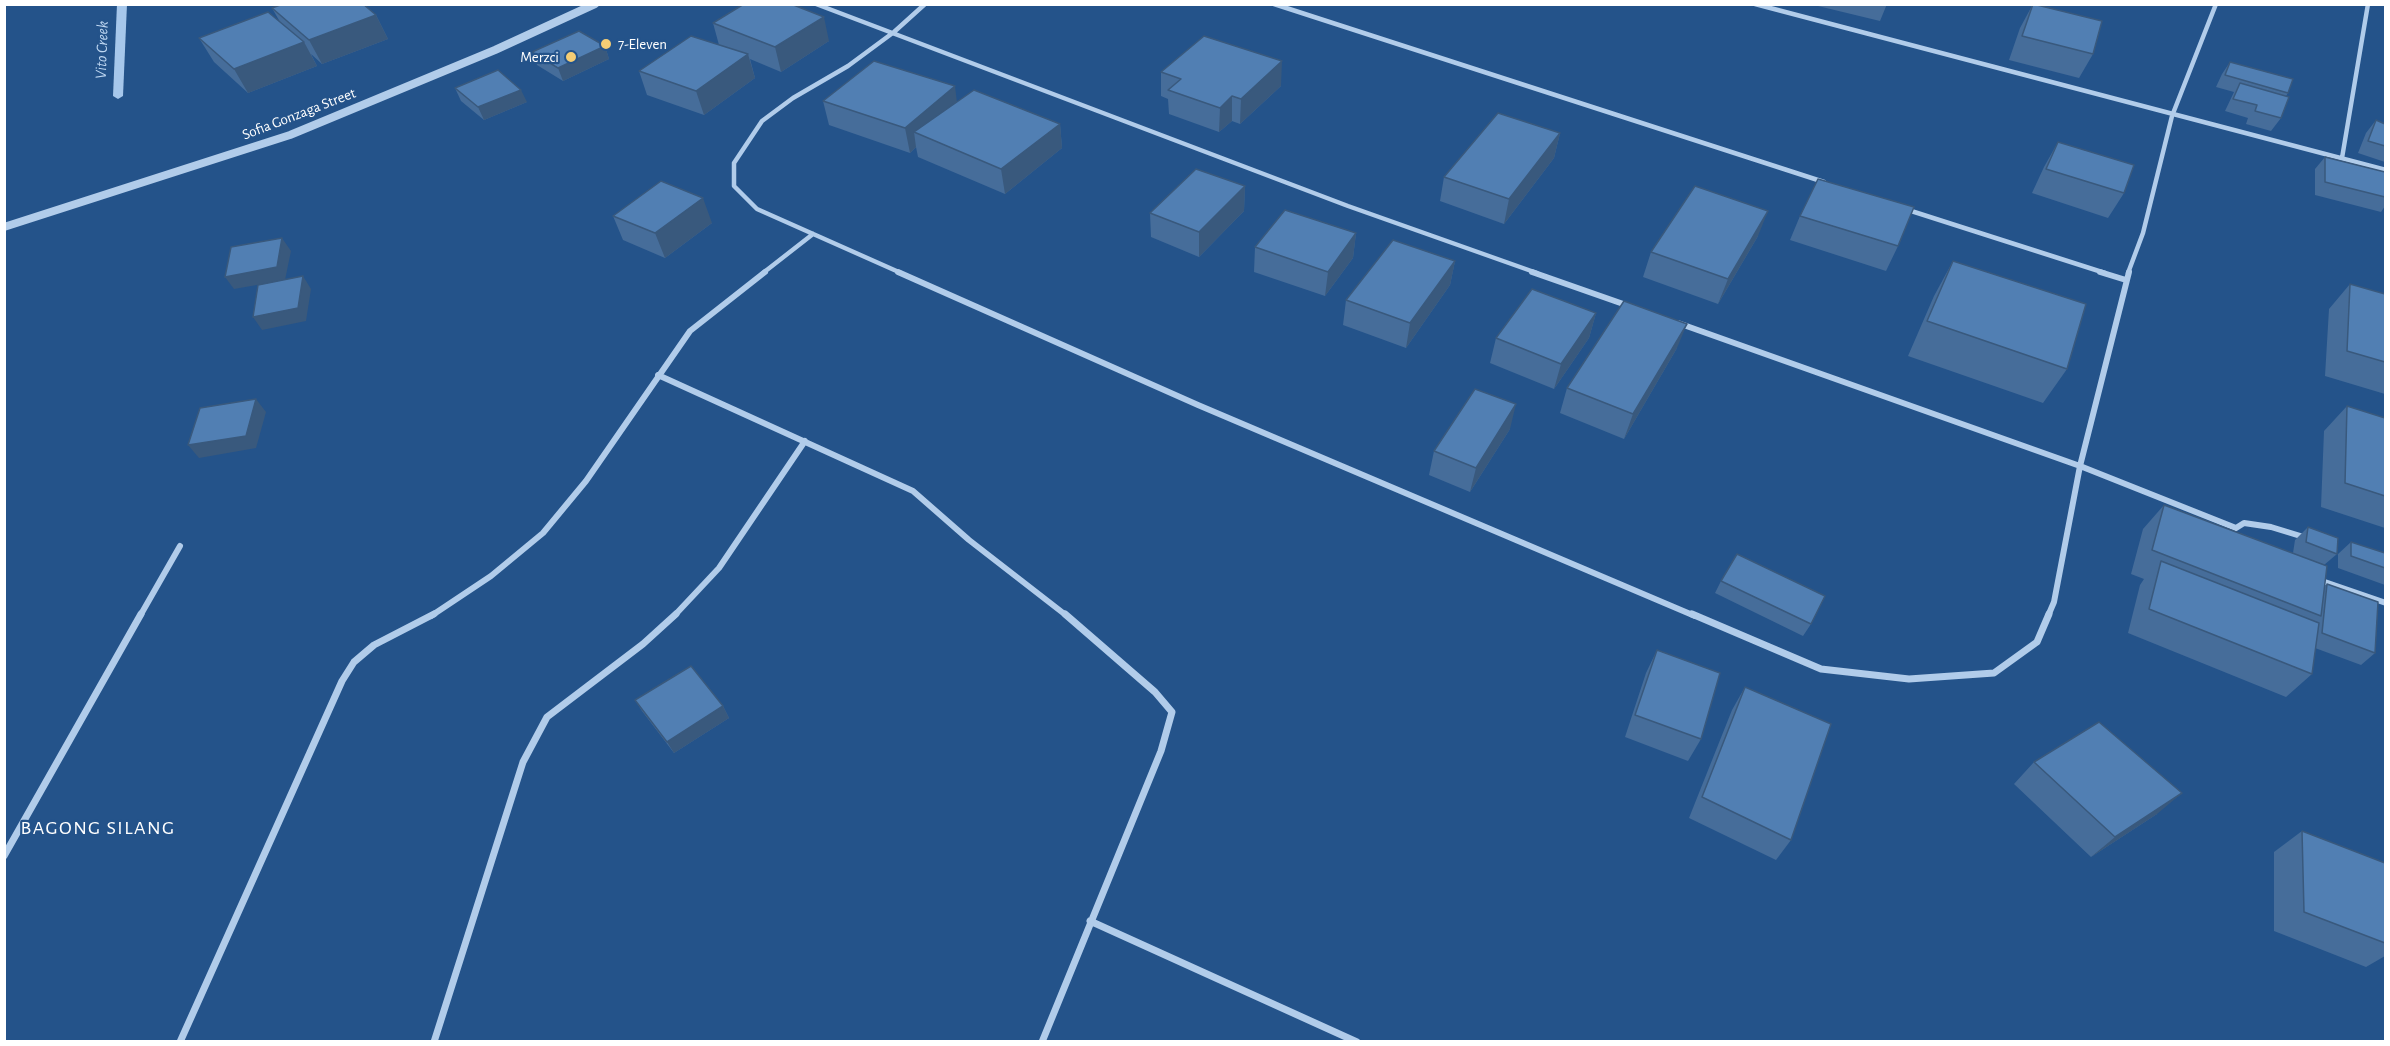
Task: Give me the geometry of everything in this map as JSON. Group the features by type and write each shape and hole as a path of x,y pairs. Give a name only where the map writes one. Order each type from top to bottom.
{"street":[{"name":"Sofia Gonzaga Street","path":"4,227 290,135 495,50 595,4"},
{"path":"816,4 1347,206 1641,310"},
{"path":"925,4 894,32 848,66 793,98 762,121 734,163 734,186 757,209 1187,400 1821,669 1909,679 1994,673 2037,642 2054,602 2080,466 2126,280 2143,233 2172,116 2216,4"},
{"path":"1274,4 1830,184"},
{"path":"1755,4 2172,116 2385,170"},
{"path":"2342,158 2368,4"},
{"path":"1899,206 2126,280"},
{"path":"180,1041 342,681 354,662 374,645 433,615 491,576 543,533 586,481 690,331 813,234"},
{"path":"1674,322 2080,466 2236,531 2244,523 2271,527 2320,543"},
{"path":"658,375 874,471 913,491 969,540 1090,634 1155,692 1172,712 1161,751 1042,1041"},
{"path":"434,1041 523,762 547,717 643,644 683,608 719,568 805,441"},
{"path":"4,856 180,546"},
{"path":"2307,576 2385,603"},
{"path":"1090,921 1357,1041"}],"building":[{"path":"283,4 363,4 376,15 309,40 272,8"},
{"path":"744,4 791,4 824,17 775,47 713,23"},
{"path":"2033,4 2102,21 2093,54 2022,36"},
{"path":"268,12 304,42 234,69 199,38"},
{"path":"579,31 605,46 558,68 532,52"},
{"path":"691,36 748,54 696,91 639,71"},
{"path":"1204,36 1282,61 1241,99 1232,96 1220,108 1168,90 1181,79 1161,72"},
{"path":"874,61 955,86 905,128 823,101"},
{"path":"2230,62 2293,79 2288,93 2225,75"},
{"path":"498,70 521,90 478,107 455,88"},
{"path":"2240,83 2289,97 2281,118 2255,111 2257,105 2233,99"},
{"path":"974,90 1060,124 1001,169 914,132"},
{"path":"1498,113 1560,133 1509,199 1444,177"},
{"path":"2376,120 2385,124 2385,146 2368,141"},
{"path":"2058,142 2134,165 2124,193 2046,169"},
{"path":"2325,157 2385,172 2385,197 2325,182"},
{"path":"1196,169 1245,186 1199,232 1150,213"},
{"path":"1818,179 1914,207 1898,246 1800,216"},
{"path":"661,181 703,198 655,233 613,216"},
{"path":"1695,186 1768,211 1728,279 1651,252"},
{"path":"1285,210 1356,233 1328,272 1255,247"},
{"path":"282,238 277,267 225,277 231,247"},
{"path":"1393,240 1455,261 1410,323 1346,300"},
{"path":"1953,261 2086,304 2067,369 1927,321"},
{"path":"303,276 298,308 253,317 258,285"},
{"path":"2350,284 2385,294 2385,362 2347,351"},
{"path":"1532,289 1596,313 1561,364 1496,338"},
{"path":"1624,301 1687,324 1633,414 1567,388"},
{"path":"1475,389 1516,404 1476,468 1434,451"},
{"path":"256,399 246,436 188,445 200,408"},
{"path":"2347,406 2385,418 2385,496 2345,483"},
{"path":"2164,505 2327,566 2321,616 2152,550"},
{"path":"2308,527 2338,538 2337,554 2306,542"},
{"path":"2351,542 2385,553 2385,568 2351,556"},
{"path":"1737,554 1825,596 1811,624 1721,581"},
{"path":"2161,561 2319,623 2312,674 2149,609"},
{"path":"2327,584 2378,602 2375,653 2322,633"},
{"path":"1657,650 1720,673 1701,739 1635,715"},
{"path":"691,666 723,706 667,742 635,700"},
{"path":"1745,687 1831,724 1791,840 1702,797"},
{"path":"2099,722 2182,793 2115,837 2034,762"},
{"path":"2302,831 2385,863 2385,943 2304,912"}],"waterway":[{"name":"Vito Creek","path":"118,96 122,4"}],"place":[{"name":"7-Eleven","path":"606,44"},
{"name":"Merzci","path":"571,57"}],"district":[{"name":"BAGONG SILANG","path":"98,828"}]}
